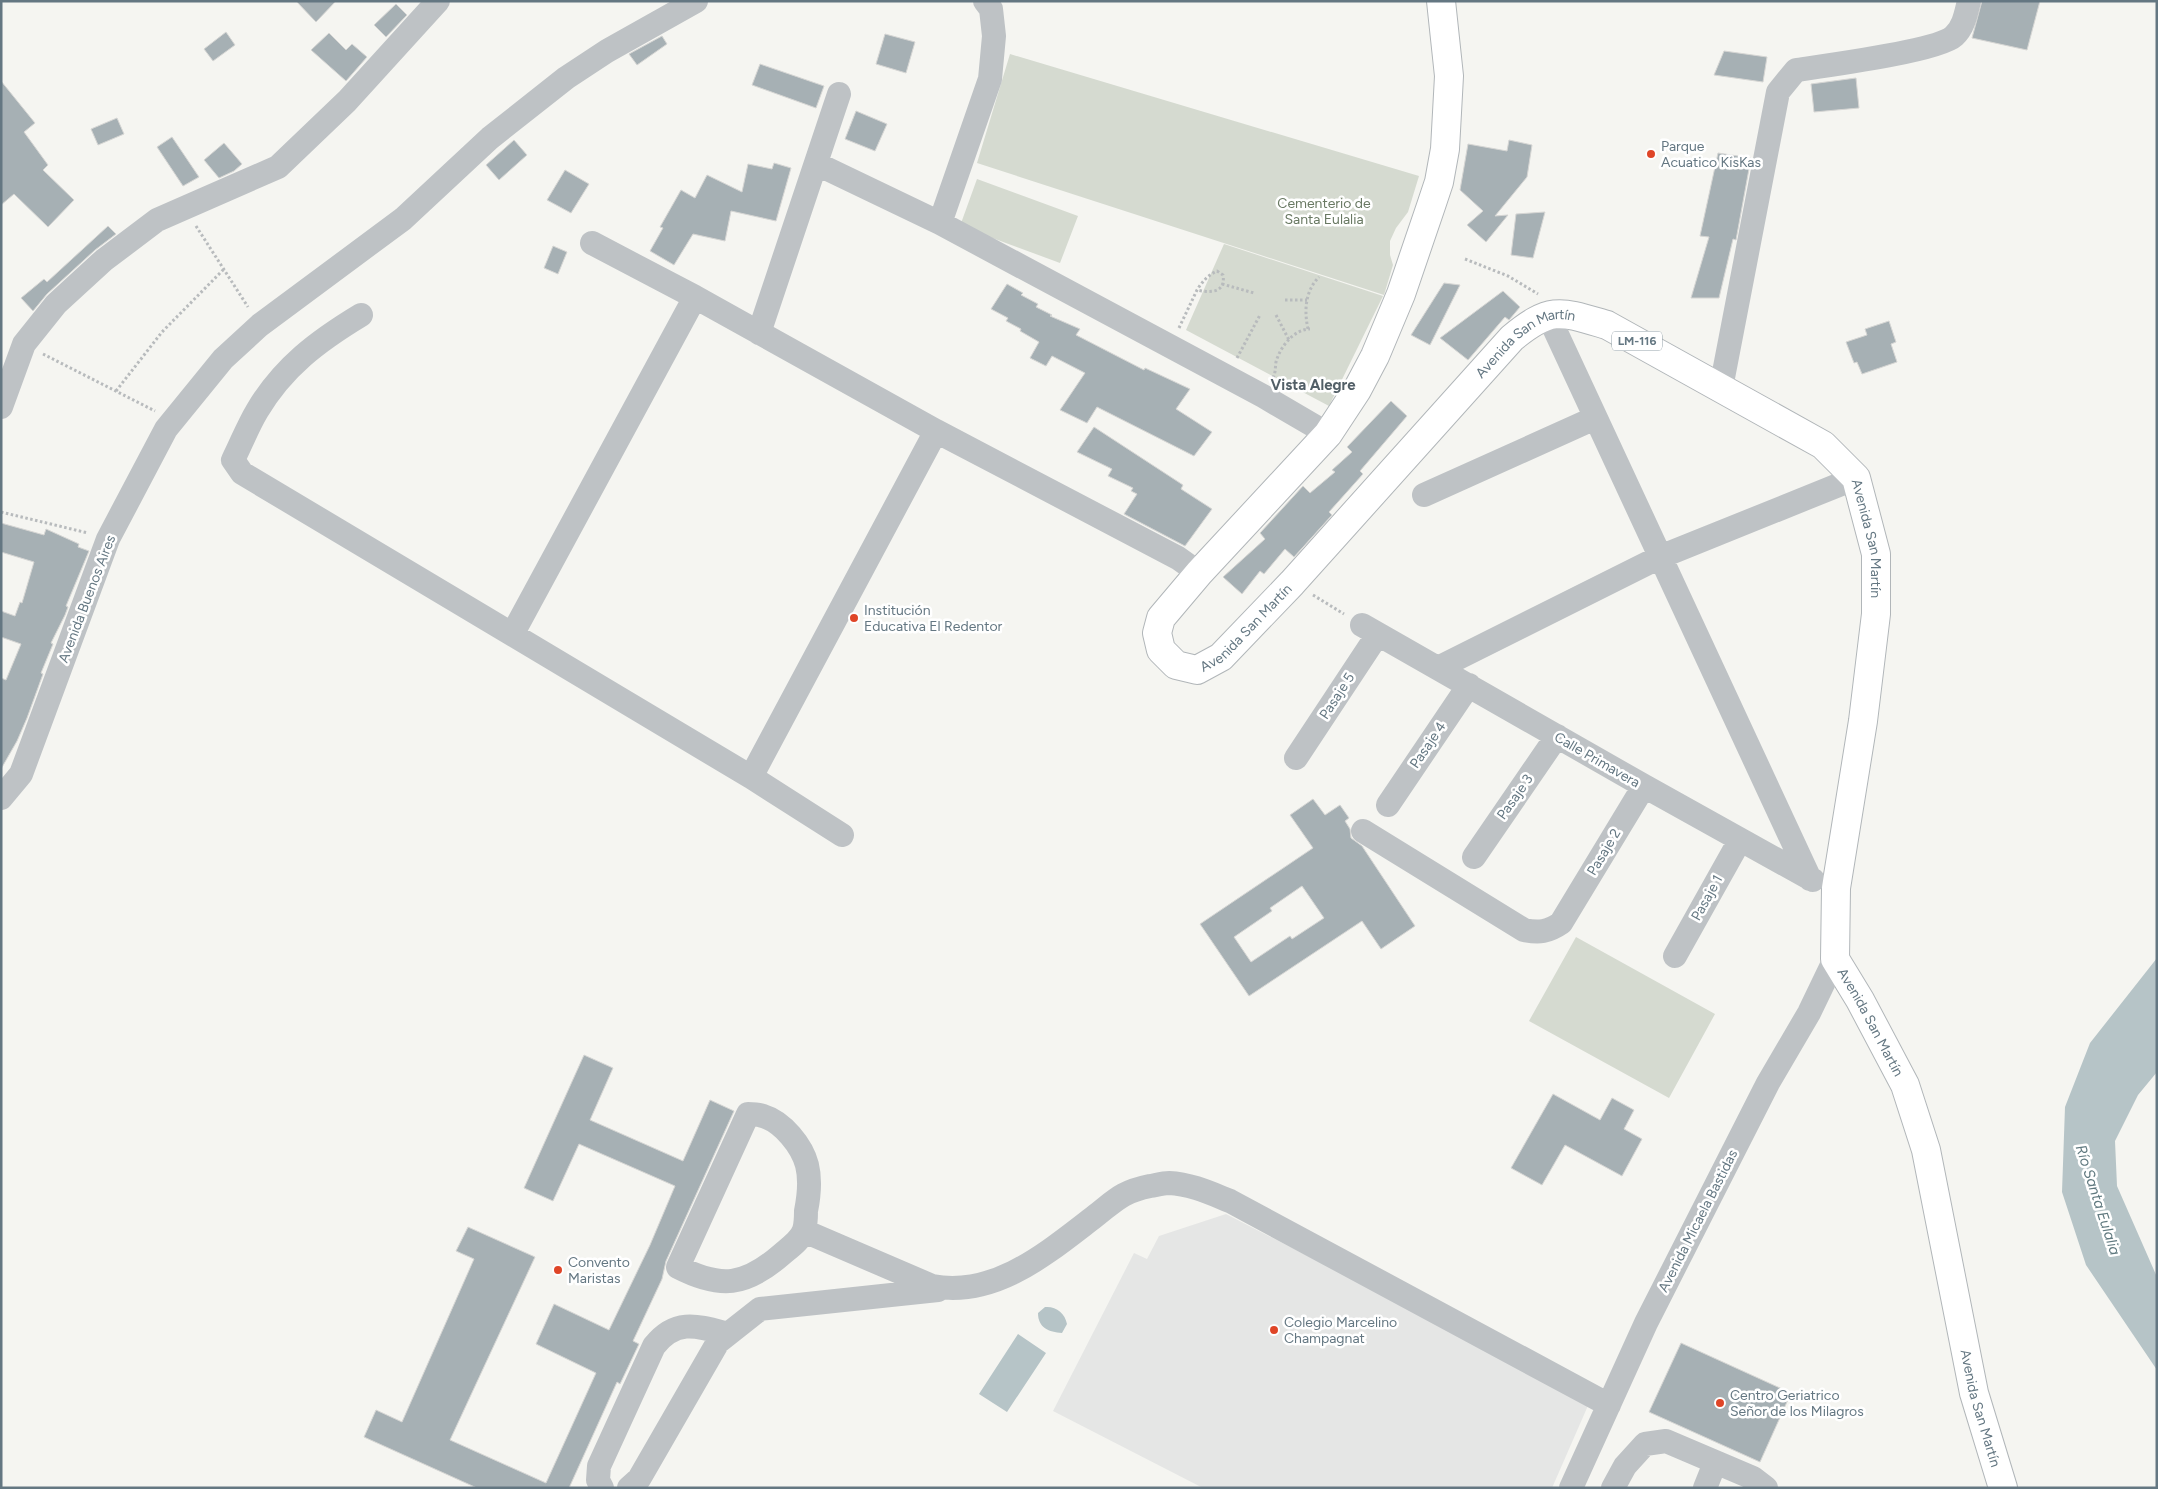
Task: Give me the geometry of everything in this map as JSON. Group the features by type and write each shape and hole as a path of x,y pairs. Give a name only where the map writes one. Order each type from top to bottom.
{"main road":[{"name":"Avenida San Martín","path":"1441,1 1449,76 1445,149 1439,182 1401,294 1375,356 1357,390 1328,434 1199,573 1161,618 1157,633 1161,650 1176,666 1197,670 1221,658 1292,583 1512,338 1527,326 1558,314 1607,324 1823,445 1856,478 1876,554 1876,614 1862,722 1836,888 1835,959 1860,1000 1905,1085 1926,1150 1974,1393 2003,1488"}],"street":[{"path":"1,407 24,344 56,304 104,260 158,220 278,166 346,101 438,1"},
{"name":"Avenida Buenos Aires","path":"1,798 21,774 108,539 166,429 223,359 260,325 403,219 490,138 566,78 607,51 696,1"},
{"path":"940,222 990,79 994,36 991,9 985,1"},
{"path":"1721,388 1778,92 1796,70 1854,61 1940,43 1954,36 1964,21 1969,1"},
{"path":"759,333 839,94"},
{"path":"817,164 940,222 1227,376 1328,434"},
{"path":"592,243 695,297 936,430 1178,558 1199,573"},
{"path":"513,634 695,297"},
{"path":"1558,314 1595,418 1810,878"},
{"path":"361,315 330,334 292,364 257,411 233,460 242,472 752,777 842,835"},
{"path":"1424,495 1595,418"},
{"path":"752,777 936,430"},
{"path":"1438,668 1660,557 1856,478"},
{"name":"Calle Primavera","path":"1370,629 1740,840 1810,878 1836,888"},
{"name":"Pasaje 5","path":"1296,758 1370,629"},
{"name":"Pasaje 4","path":"1388,805 1469,685"},
{"name":"Pasaje 3","path":"1474,857 1557,736"},
{"name":"Pasaje 2","path":"1363,831 1524,930 1538,932 1550,930 1561,923 1644,786"},
{"name":"Pasaje 1","path":"1675,956 1740,840"},
{"name":"Avenida Micaela Bastidas","path":"1571,1488 1650,1314 1768,1083 1809,1013 1835,959"},
{"path":"748,1114 763,1116 777,1124 789,1134 800,1150 807,1165 810,1189 804,1231 794,1244 775,1260 757,1273 737,1281 720,1282 699,1277 678,1267 748,1114"},
{"path":"628,1488 639,1479 718,1342 760,1309 971,1288 1022,1269 1129,1191 1167,1183 1192,1186 1230,1201 1609,1405"},
{"path":"804,1231 932,1286 947,1289"},
{"path":"602,1488 598,1480 599,1466 654,1346 660,1338 669,1331 697,1325 728,1334"},
{"path":"1613,1488 1625,1466 1645,1444 1666,1441 1753,1478 1766,1488"},
{"path":"1706,1488 1715,1463"}],"path":[{"path":"185,209 260,325"},
{"path":"1464,259 1508,276 1558,314"},
{"path":"116,391 162,332 224,269"},
{"path":"1170,346 1198,290 1209,275 1217,271 1223,275 1222,284 1214,292 1198,290"},
{"path":"1263,396 1275,374 1278,355 1295,334 1309,329 1305,311 1307,300 1314,282 1319,277"},
{"path":"1222,284 1254,293"},
{"path":"1285,300 1307,300"},
{"path":"1227,376 1260,315"},
{"path":"1276,315 1289,340"},
{"path":"24,344 173,420"},
{"path":"1,512 108,539"},
{"path":"1292,583 1370,629"}],"shaded area":[{"name":"Colegio Marcelino Champagnat","path":"1226,1214 1590,1401 1552,1488 1203,1488 1053,1411 1134,1253 1147,1259 1159,1236"}],"green space":[{"name":"Cementerio de Santa Eulalia","path":"1010,54 1419,176 1408,212 1396,228 1390,241 1390,255 1393,265 1384,295 977,163"},
{"path":"977,179 1078,216 1060,263 960,226"},
{"path":"1224,244 1383,296 1329,406 1186,330"},
{"path":"1576,937 1715,1014 1669,1098 1529,1021"}],"water":[{"name":"Río Santa Eulalia","path":"2157,958 2157,1072 2138,1095 2115,1141 2117,1186 2157,1277 2157,1370 2086,1265 2062,1192 2065,1107 2090,1043"},
{"path":"1045,1307 1056,1309 1064,1317 1067,1324 1062,1333 1053,1332 1042,1326 1038,1313"},
{"path":"1018,1334 1046,1353 1007,1412 979,1394"}],"building":[{"path":"296,1 336,1 316,22"},
{"path":"1982,1 2040,1 2027,50 1972,38"},
{"path":"396,4 407,15 386,37 374,25"},
{"path":"226,32 235,45 213,61 204,49"},
{"path":"329,33 346,50 352,44 367,57 346,81 311,50"},
{"path":"885,34 915,42 906,73 876,64"},
{"path":"662,36 667,44 637,65 629,54"},
{"path":"1724,51 1767,57 1763,82 1714,75"},
{"path":"760,64 824,86 816,108 752,85"},
{"path":"1856,78 1859,108 1814,112 1811,84"},
{"path":"1,81 35,123 24,132 48,165 43,170 74,200 48,227 14,194 1,205"},
{"path":"856,111 887,124 875,151 845,139"},
{"path":"117,118 124,134 98,145 91,129"},
{"path":"172,137 199,177 183,186 157,147"},
{"path":"514,140 527,155 499,180 486,165"},
{"path":"1509,140 1532,145 1527,177 1495,216 1508,215 1486,242 1467,225 1483,211 1460,190 1468,144 1507,151"},
{"path":"224,143 242,164 234,171 219,178 204,160"},
{"path":"1718,153 1751,158 1736,240 1733,239 1719,298 1691,298 1709,237 1700,236"},
{"path":"774,163 791,168 776,221 731,211 725,241 693,234 674,265 650,251 663,228 660,227 681,190 695,198 707,175 742,192 748,164 772,169"},
{"path":"565,170 589,184 571,213 547,200"},
{"path":"1545,212 1533,258 1511,255 1516,214"},
{"path":"108,226 116,234 95,250 47,294 33,311 21,298 44,279 47,282"},
{"path":"553,246 567,252 558,274 544,268"},
{"path":"1444,283 1460,285 1430,345 1411,335"},
{"path":"1007,284 1023,293 1021,295 1038,304 1036,307 1052,315 1050,316 1080,329 1076,335 1144,370 1145,368 1190,389 1176,409 1212,432 1194,456 1097,407 1087,423 1060,410 1085,373 1052,356 1046,366 1030,358 1039,342 1006,321 1008,318 991,309"},
{"path":"1503,291 1520,307 1509,320 1505,317 1468,360 1440,338"},
{"path":"1889,321 1896,342 1891,344 1897,362 1862,374 1857,362 1854,363 1846,342 1867,335 1865,329"},
{"path":"1391,401 1407,416 1360,471 1363,474 1329,512 1332,515 1294,557 1285,549 1264,574 1260,571 1242,594 1223,577 1265,539 1260,533 1303,486 1310,493 1335,472 1332,470 1352,452 1347,447"},
{"path":"1094,427 1183,485 1181,489 1212,509 1185,546 1124,514 1137,494 1131,491 1133,488 1108,476 1112,469 1077,452"},
{"path":"1,523 44,535 46,529 79,544 78,547 89,551 66,606 68,607 65,615 51,643 53,644 41,673 43,674 27,718 17,741 1,769 1,678 6,680 21,644 1,637 1,611 15,616 20,602 22,603 34,562 1,552"},
{"path":"1313,799 1325,815 1340,805 1349,818 1345,821 1350,829 1351,838 1362,846 1415,926 1381,949 1362,921 1249,996 1200,924 1313,848 1290,815","holes":["1302,886 1324,918 1292,939 1290,936 1251,962 1234,937 1272,911 1270,908"]},
{"path":"584,1055 613,1068 590,1120 683,1161 710,1100 734,1111 666,1261 662,1279 633,1341 639,1344 620,1384 617,1382 569,1488 477,1488 364,1437 376,1410 402,1422 474,1259 456,1251 468,1227 535,1257 450,1440 546,1483 596,1373 536,1344 554,1304 609,1330 650,1245 675,1186 579,1144 553,1201 524,1188"},
{"path":"1553,1094 1600,1120 1612,1098 1634,1110 1624,1129 1642,1139 1622,1176 1565,1145 1542,1185 1511,1168"},
{"name":"Centro Geriatrico Señor de los Milagros","path":"1681,1343 1791,1393 1760,1462 1649,1412"}],"place":[{"name":"Parque Acuatico KisKas","path":"1651,154"},
{"name":"Institución Educativa El Redentor","path":"854,618"},
{"name":"Convento Maristas","path":"558,1270"},
{"name":"Colegio Marcelino Champagnat","path":"1274,1330"},
{"name":"Centro Geriatrico Señor de los Milagros","path":"1720,1403"}],"district":[{"name":"Vista Alegre","path":"1313,385"}]}
